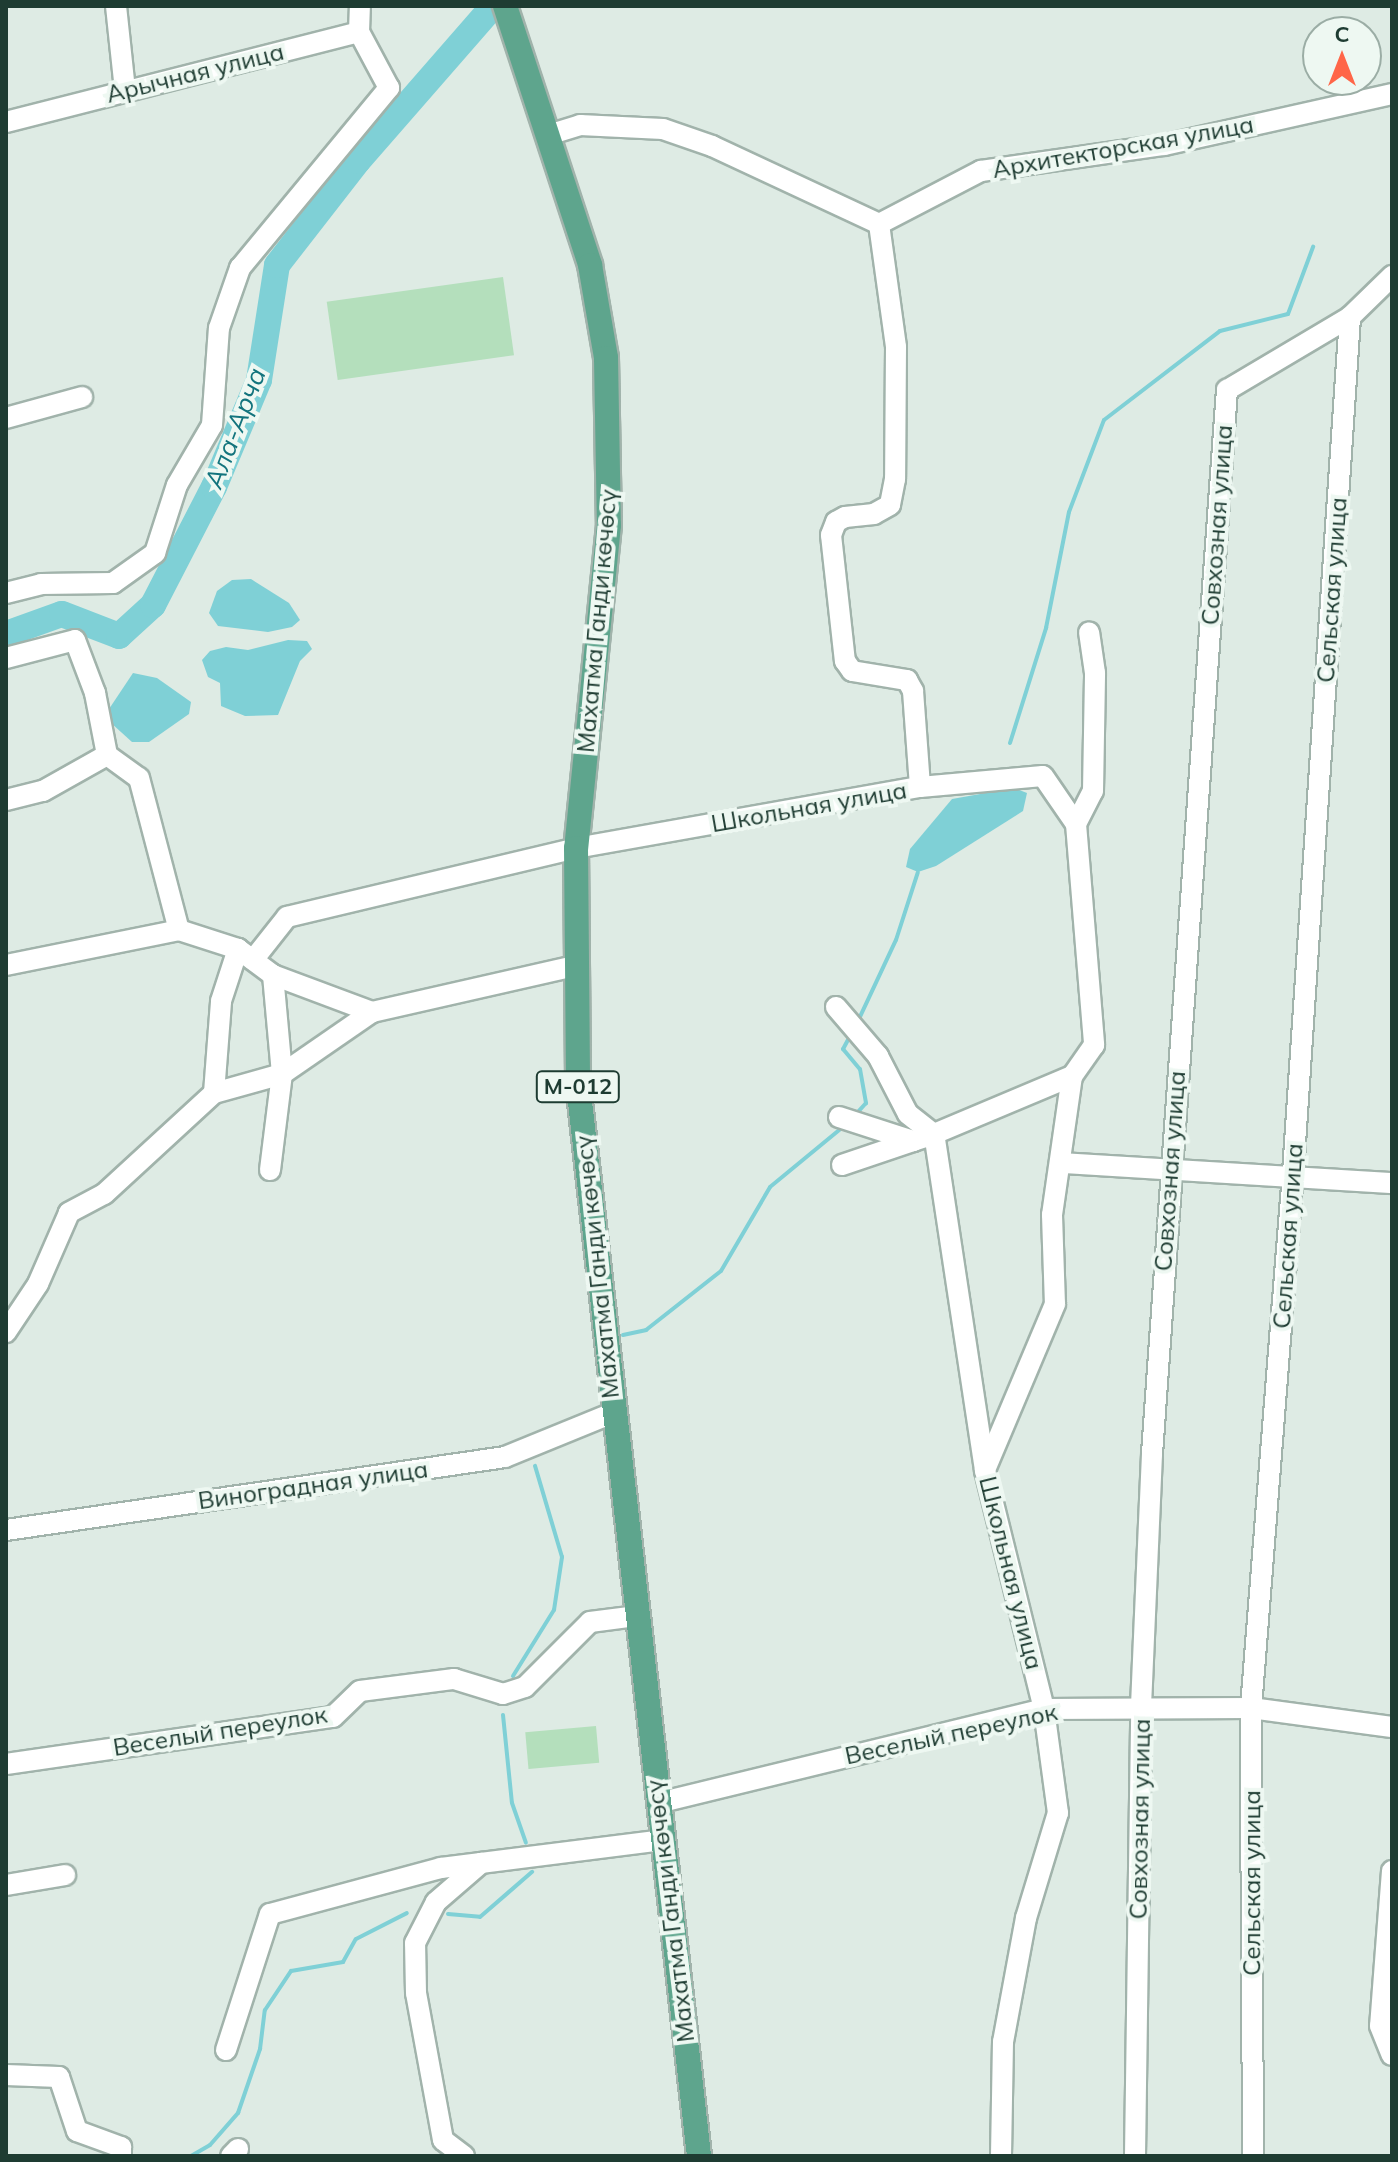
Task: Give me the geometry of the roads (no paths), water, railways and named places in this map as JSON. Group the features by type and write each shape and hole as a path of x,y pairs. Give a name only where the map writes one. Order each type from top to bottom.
{"main road":[{"name":"Махатма Ганди көчөсү","path":"509,16 602,311 610,436 607,556 576,848 575,966 579,1098 699,2156"}],"street":[{"path":"116,6 125,90"},
{"path":"6,593 41,584 113,583 155,553 177,485 212,425 219,328 240,268 389,88 359,32 360,6"},
{"name":"Арычная улица","path":"6,122 359,32"},
{"name":"Архитекторская улица","path":"879,224 981,171 1164,145 1392,94"},
{"path":"548,135 580,125 663,129 712,146 879,224 896,347 895,479 890,505 874,514 845,517 836,522 831,535 845,661 852,671 907,680 913,691 920,787"},
{"name":"Совхозная улица","path":"1135,2156 1141,1706 1170,1168 1227,390 1350,317 1392,276"},
{"name":"Сельская улица","path":"1253,2156 1251,1708 1293,1173 1350,317"},
{"path":"6,418 82,397"},
{"path":"985,1470 1055,1304 1052,1215 1062,1163 1072,1076 1094,1045 1076,824 1093,791 1095,673 1089,632"},
{"path":"6,658 75,640 95,693 107,755 139,778 179,930"},
{"path":"6,800 43,791 107,755"},
{"name":"Школьная улица","path":"246,954 287,917 576,848 920,787 1043,776 1076,824"},
{"path":"6,965 179,930 246,954 273,975 372,1012"},
{"path":"214,1093 221,1001 246,954"},
{"path":"6,1332 38,1284 69,1213 104,1194 214,1093 282,1074 372,1012 575,966"},
{"path":"270,1170 282,1074 273,975"},
{"path":"836,1007 878,1056 908,1114 934,1134"},
{"path":"842,1165 934,1134 1072,1076"},
{"path":"839,1117 913,1141"},
{"name":"Школьная улица","path":"934,1134 985,1470 1044,1709 1058,1813 1026,1918 1003,2042 1001,2156"},
{"path":"1062,1163 1293,1173 1392,1183"},
{"name":"Виноградная улица","path":"6,1530 505,1457 613,1413"},
{"name":"Веселый переулок","path":"6,1764 333,1717 360,1691 454,1679 503,1694 525,1687 590,1622 636,1616"},
{"name":"Веселый переулок","path":"658,1803 1044,1709 1141,1706 1251,1708 1392,1727"},
{"path":"226,2050 270,1914 441,1868 662,1840"},
{"path":"464,2156 443,2140 416,1993 415,1943 436,1902 481,1863"},
{"path":"1392,1871 1380,2026 1392,2055"},
{"path":"6,1885 65,1875"},
{"path":"6,2075 59,2077 77,2131 121,2147 121,2156"}],"water":[{"path":"251,579 289,603 300,620 292,627 268,632 218,626 209,613 217,591 232,580"},
{"path":"288,640 307,641 312,649 300,661 278,715 245,716 221,706 220,683 208,677 202,660 210,651 226,647 248,650"},
{"path":"133,673 157,678 191,702 189,714 149,742 132,742 111,723 109,709"},
{"path":"1014,788 1027,793 1023,811 936,866 918,872 906,867 910,849 952,799"}],"waterway":[{"name":"Ала-Арча","path":"6,634 62,614 119,636 153,605 214,487 259,380 277,265 358,161 493,6"},
{"path":"1010,743 1046,628 1069,512 1104,420 1220,331 1288,314 1313,247"},
{"path":"858,1021 896,940 918,872"},
{"path":"850,1036 843,1049 860,1069 866,1103 856,1114"},
{"path":"623,1335 646,1330 721,1271 770,1187 844,1126"},
{"path":"513,1676 554,1610 562,1557 535,1466"},
{"path":"503,1715 512,1803 526,1843"},
{"path":"448,1914 480,1917 532,1872"},
{"path":"191,2156 210,2145 238,2113 260,2049 265,2010 291,1971 343,1962 356,1939 407,1913"}]}
